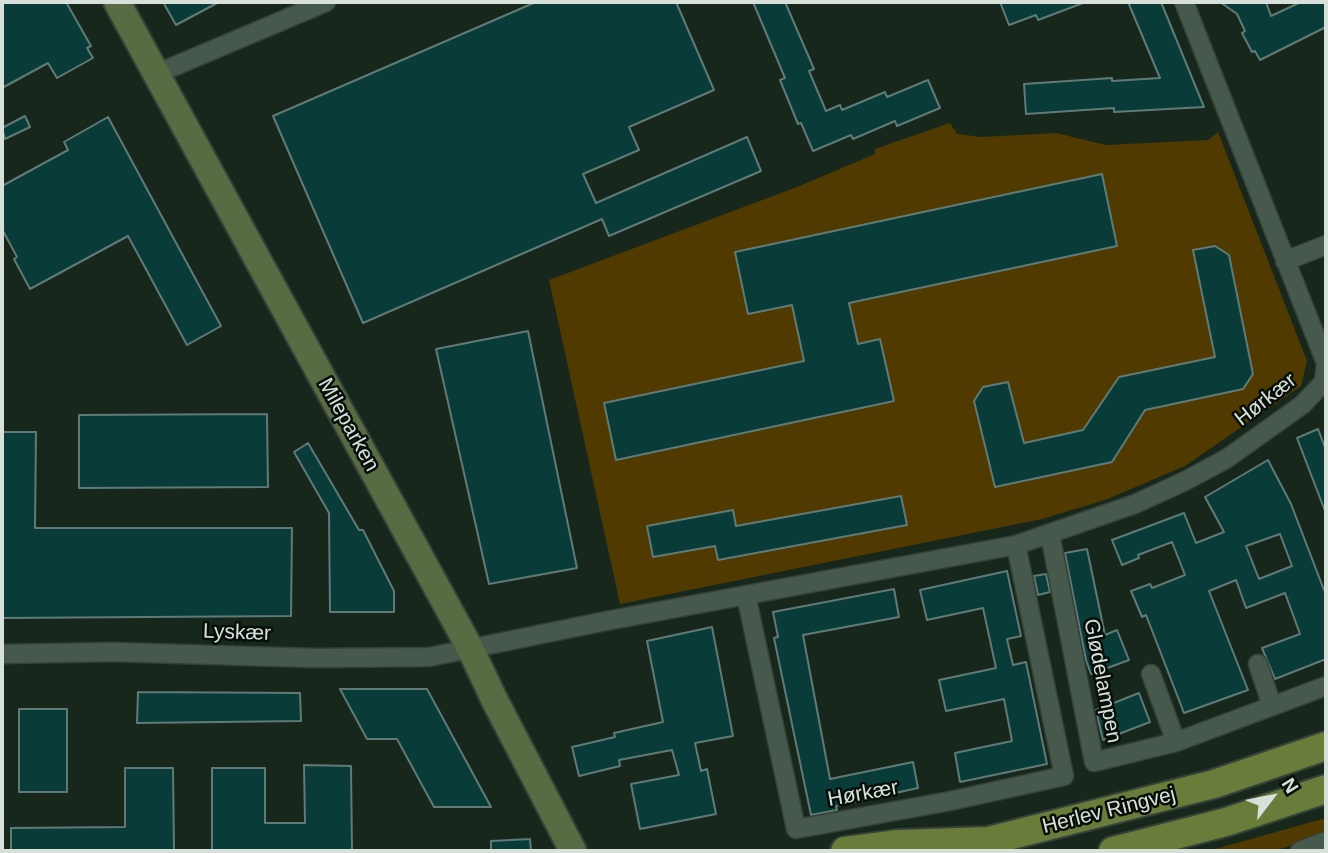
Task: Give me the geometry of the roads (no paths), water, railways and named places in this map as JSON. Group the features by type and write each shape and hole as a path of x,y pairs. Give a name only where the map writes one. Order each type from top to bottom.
{"main road":[{"name":"Herlev Ringvej","path":"845,851 898,844 988,841 1214,784 1326,746"},
{"name":"Herlev Ringvej","path":"1113,851 1226,822 1326,789"}],"street":[{"name":"Mileparken","path":"117,2 471,650 573,851"},
{"path":"156,74 326,2"},
{"name":"Hørkær","path":"471,650 606,621 1016,545 1135,504 1195,476 1226,459 1302,405 1324,382 1326,363 1184,2"},
{"path":"1284,261 1326,245"},
{"name":"Glødelampen","path":"1050,534 1094,762 1176,742 1326,686"},
{"name":"Hørkær","path":"746,595 796,829 937,803 1064,776 1016,545"},
{"name":"Lyskær","path":"2,654 113,652 429,657 471,650"},
{"path":"1258,664 1272,706"},
{"path":"1151,674 1176,742"},
{"path":"1300,851 1326,841"}]}
